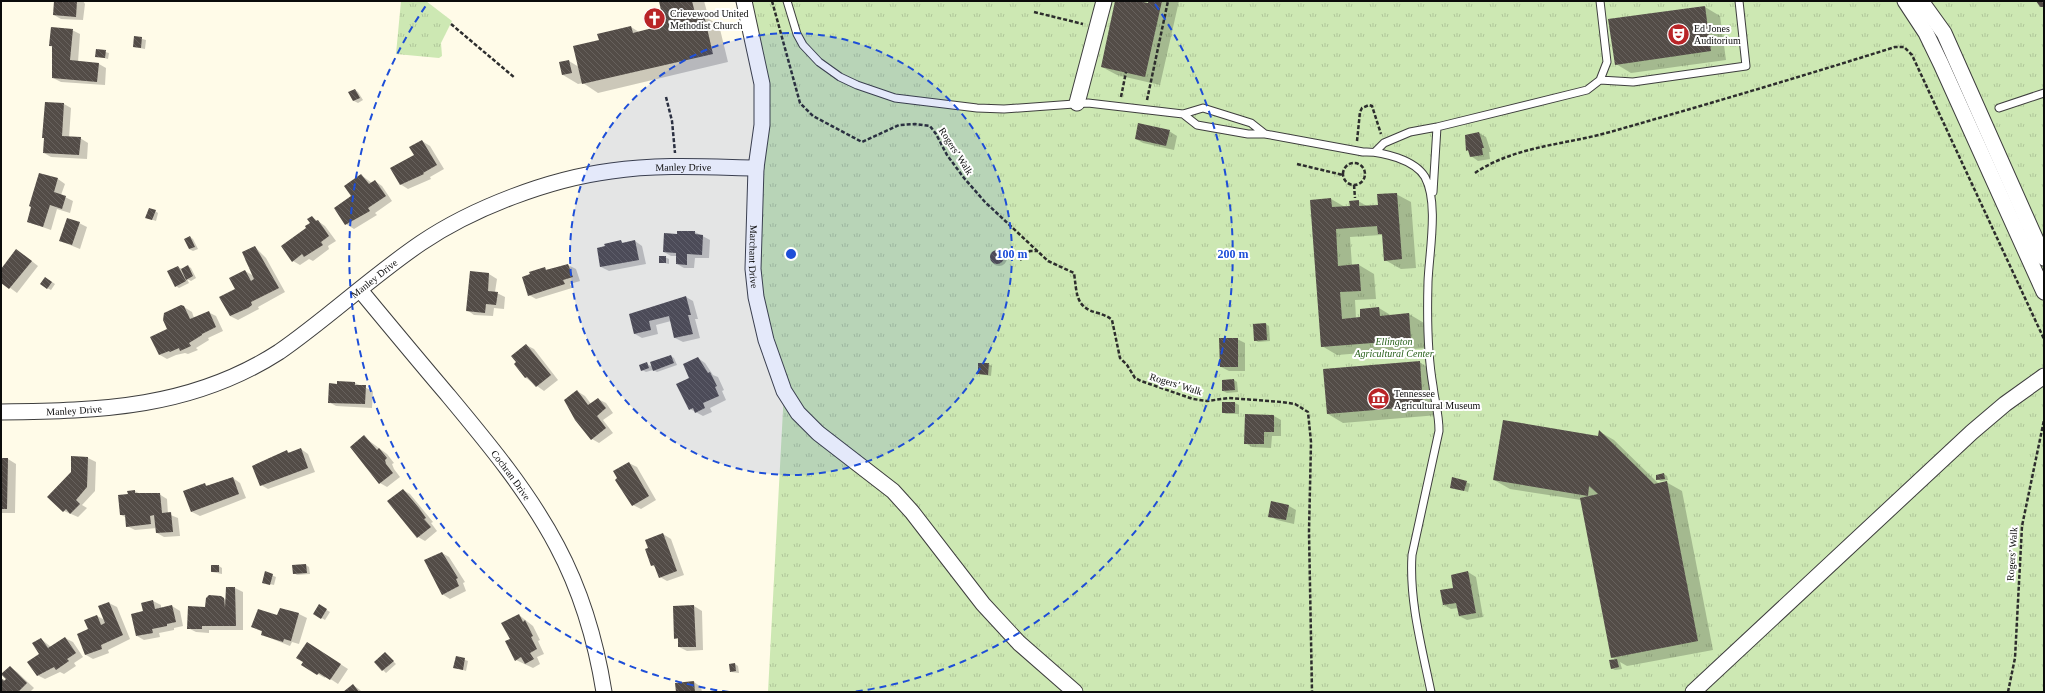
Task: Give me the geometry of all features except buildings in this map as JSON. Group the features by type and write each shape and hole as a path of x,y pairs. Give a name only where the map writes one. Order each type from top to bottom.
{"street":[{"name":"Marchant Drive","path":"744,1 762,84 762,125 756,168 753,269 756,297 766,340 779,379 790,402 810,425 893,491 912,512 988,610 1019,643 1075,692"},
{"path":"1077,103 1104,1"},
{"path":"1912,2 1944,33 2044,258"},
{"path":"1912,2 2044,292"},
{"name":"Manley Drive","path":"1,412 81,411 124,407 160,401 193,392 229,378 263,362 295,340 425,240 452,224 491,206 552,184 579,176 628,169 675,167 756,168"},
{"name":"Cochran Drive","path":"360,290 470,420 511,475 545,525 566,564 581,602 594,645 604,692"},
{"path":"1693,692 1956,446 2005,404 2044,376"}],"lane":[{"path":"787,1 793,26 810,54 840,77 857,86 895,98 1004,110 1077,103 1119,105 1183,114 1203,108 1251,123 1265,134"},
{"path":"1376,151 1384,143 1397,136 1410,132 1437,127 1587,90 1600,80 1607,62 1600,1"},
{"path":"1600,80 1633,82 1746,66 1739,1"},
{"path":"1999,108 2044,94"},
{"path":"1183,114 1197,125 1248,134 1265,134 1356,151 1376,151 1417,167 1424,176 1432,198"},
{"path":"1431,692 1416,622 1411,561 1439,431 1428,333 1428,283 1437,127"}],"path":[{"name":"Rogers’ Walk","path":"772,1 800,103 813,116 862,142 899,125 915,124 930,126 947,155 964,178 985,202 1048,261 1074,273 1079,301 1086,310 1104,315 1112,320 1118,354 1135,378 1160,389 1207,402 1229,398 1282,402 1295,404 1310,414 1312,692"},
{"path":"1145,109 1168,1"},
{"path":"1034,12 1097,27"},
{"path":"451,24 515,78"},
{"path":"1475,173 1488,164 1517,153 1592,137 1895,48 1904,47 1912,55 2044,339"},
{"path":"1119,105 1126,72"},
{"path":"666,97 672,121 675,167"},
{"path":"1354,163 1360,112 1362,108 1369,105 1372,106 1384,143"},
{"path":"1343,175 1346,167 1354,163"},
{"path":"1297,164 1343,175 1347,182 1354,185 1361,182 1365,175 1363,168 1354,163"},
{"path":"1354,185 1355,198"},
{"path":"1020,260 1027,252 1038,251"},
{"name":"Rogers’ Walk","path":"2008,692 2015,658 2018,570 2022,526 2044,420"}],"green space":[{"path":"401,1 426,1 452,21 441,43 442,56 439,58 396,54"},
{"name":"Ellington Agricultural Center","path":"744,1 2044,1 2044,692 768,692 784,391 756,297 762,125"}],"place":[{"name":"Crievewood United Methodist Church","path":"655,19"},
{"name":"Ed Jones Auditorium","path":"1678,34"},
{"name":"Tennessee Agricultural Museum","path":"1379,399"}]}
